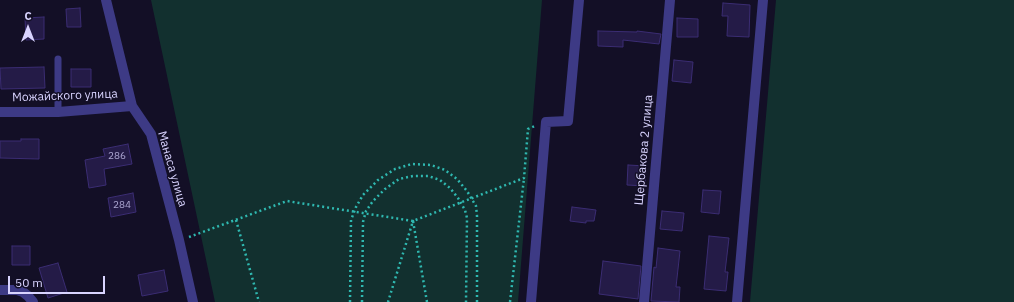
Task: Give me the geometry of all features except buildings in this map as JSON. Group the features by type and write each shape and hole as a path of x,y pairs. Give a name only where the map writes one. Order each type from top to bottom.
{"street":[{"name":"Манаса улица","path":"106,0 132,106 151,134 179,240 193,302"},
{"path":"531,302 546,122 568,121 579,0"},
{"name":"Щербакова 2 улица","path":"644,302 670,0"},
{"path":"737,302 763,0"},
{"name":"Можайского улица","path":"0,112 58,112 132,106"},
{"path":"0,290 17,290 23,292 33,302"}],"lane":[{"path":"58,59 58,112"}],"path":[{"path":"510,302 528,129 546,122"},
{"path":"350,302 351,220 354,212 363,195 378,180 395,169 412,164 431,165 445,170 457,179 472,198 476,206 478,216 477,302"},
{"path":"362,302 363,222 366,213 373,201 385,189 399,179 413,176 428,176 440,180 450,188 461,202 465,210 467,218 466,302"},
{"path":"179,240 287,201 413,221 524,178"},
{"path":"236,219 259,302"},
{"path":"388,302 413,221"},
{"path":"413,221 427,302"}],"green space":[{"path":"151,0 542,0 518,302 215,302"},
{"path":"776,0 1014,0 1014,302 750,302"}]}
